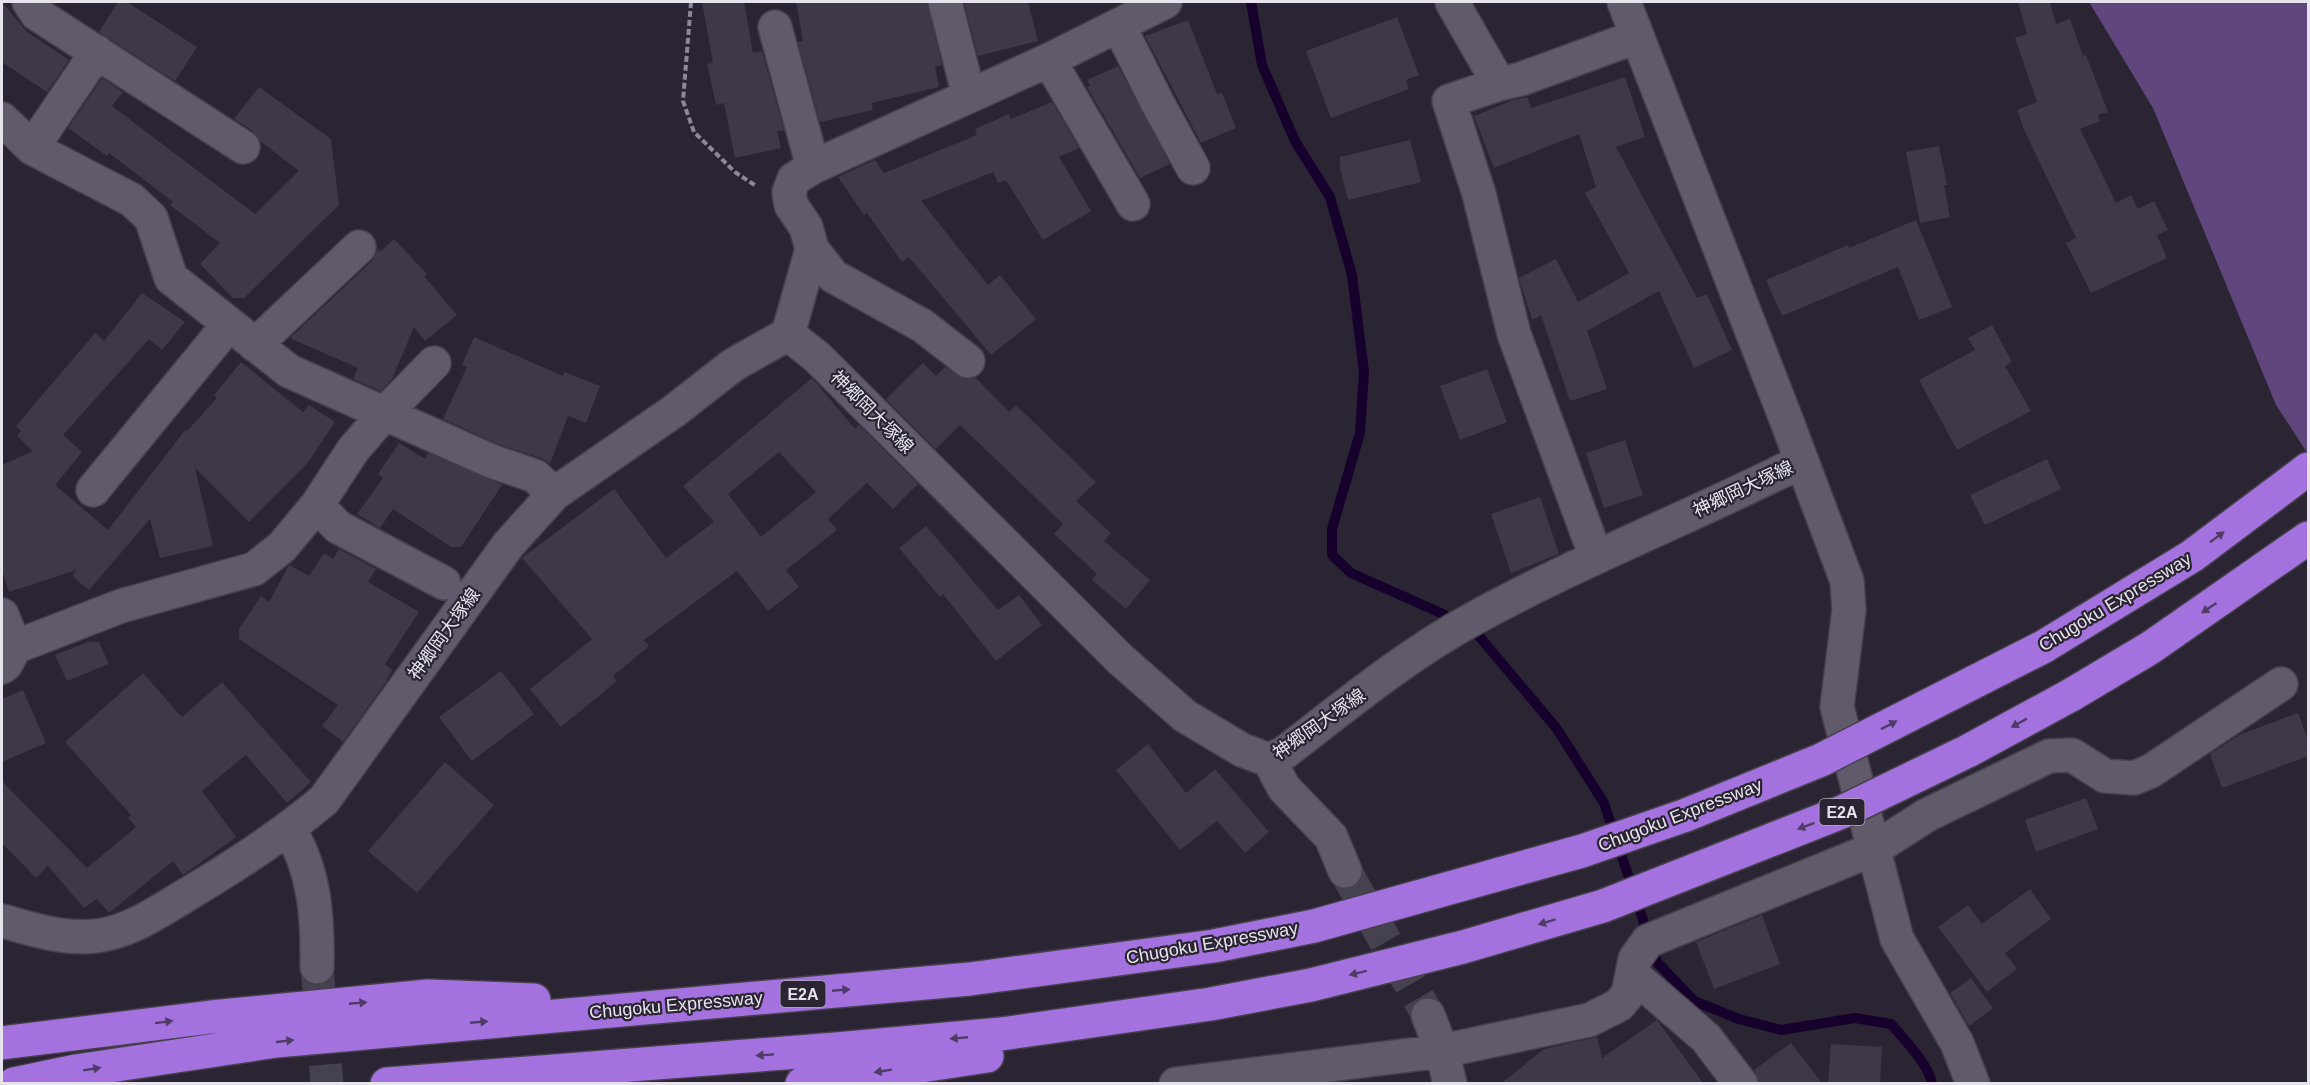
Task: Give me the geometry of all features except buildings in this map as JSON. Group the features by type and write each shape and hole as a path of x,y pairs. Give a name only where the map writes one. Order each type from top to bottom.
{"highway":[{"name":"Chugoku Expressway","path":"14,1083 76,1071 276,1041 970,979 1214,946 1314,926 1582,851 1686,815 1821,760 2043,647 2192,556 2308,469"},
{"name":"E2A","path":"387,1083 836,1049 1000,1034 1211,1004 1311,985 1463,947 1603,906 1842,812 1968,751 2071,695 2150,648 2308,538"},
{"path":"802,1083 1079,1042 1311,985"},
{"path":"2,1043 211,1017 428,996 676,1004"}],"street":[{"path":"29,2 38,14 243,147"},
{"path":"945,2 969,96"},
{"path":"968,361 923,326 833,276 812,249 806,227 791,205 789,192 794,179 813,167 1049,60 1165,2"},
{"path":"1452,2 1499,84"},
{"path":"1624,2 1847,581 1850,610 1837,707 1897,939 1957,1043 1973,1083"},
{"path":"1119,26 1193,168"},
{"path":"775,27 813,167"},
{"path":"1596,557 1514,334 1479,194 1449,101 1521,79 1636,37"},
{"path":"32,148 97,52"},
{"path":"1049,60 1133,204"},
{"path":"2,119 32,148 132,200 150,218 171,278 289,371 491,460 535,476 554,494"},
{"path":"255,345 359,247"},
{"path":"788,334 812,249"},
{"path":"93,490 229,324"},
{"name":"神郷岡大塚線","path":"2,921 62,937 96,936 123,930 230,869 289,829 324,800 508,545 554,494 674,411 733,365 788,334 817,357 1128,666 1185,716 1242,750 1269,760 1284,753 1410,657 1464,625 1596,557 1751,487 1802,461"},
{"path":"2,615 8,657 121,606 254,569 282,547 317,505 353,450 384,414 434,363"},
{"path":"317,505 338,527 444,583"},
{"path":"1176,1083 1442,1051 1588,1020 1619,1005 1628,994 1635,959 1648,941 1874,849 1927,815 2049,756 2072,755 2105,776 2134,778 2151,771 2281,684"},
{"path":"1269,760 1284,788 1331,837 1345,871"},
{"path":"289,829 299,845 317,915 317,967"},
{"path":"1632,974 1706,1038 1741,1083"},
{"path":"1428,1014 1442,1051 1450,1083"}],"path":[{"path":"691,2 683,101 694,132 735,172 759,188 789,192"}],"shaded area":[{"path":"2089,2 2308,2 2308,454 2276,405 2153,108"}],"waterway":[{"path":"1251,2 1262,65 1295,141 1330,197 1352,275 1364,372 1360,433 1332,529 1332,555 1351,573 1443,614 1479,636 1557,729 1604,803 1657,962 1694,1001 1739,1019 1781,1030 1855,1018 1891,1024 1921,1061 1932,1084"}],"tunnel":[{"path":"1345,871 1428,1015"},
{"path":"317,967 327,1084"}]}
